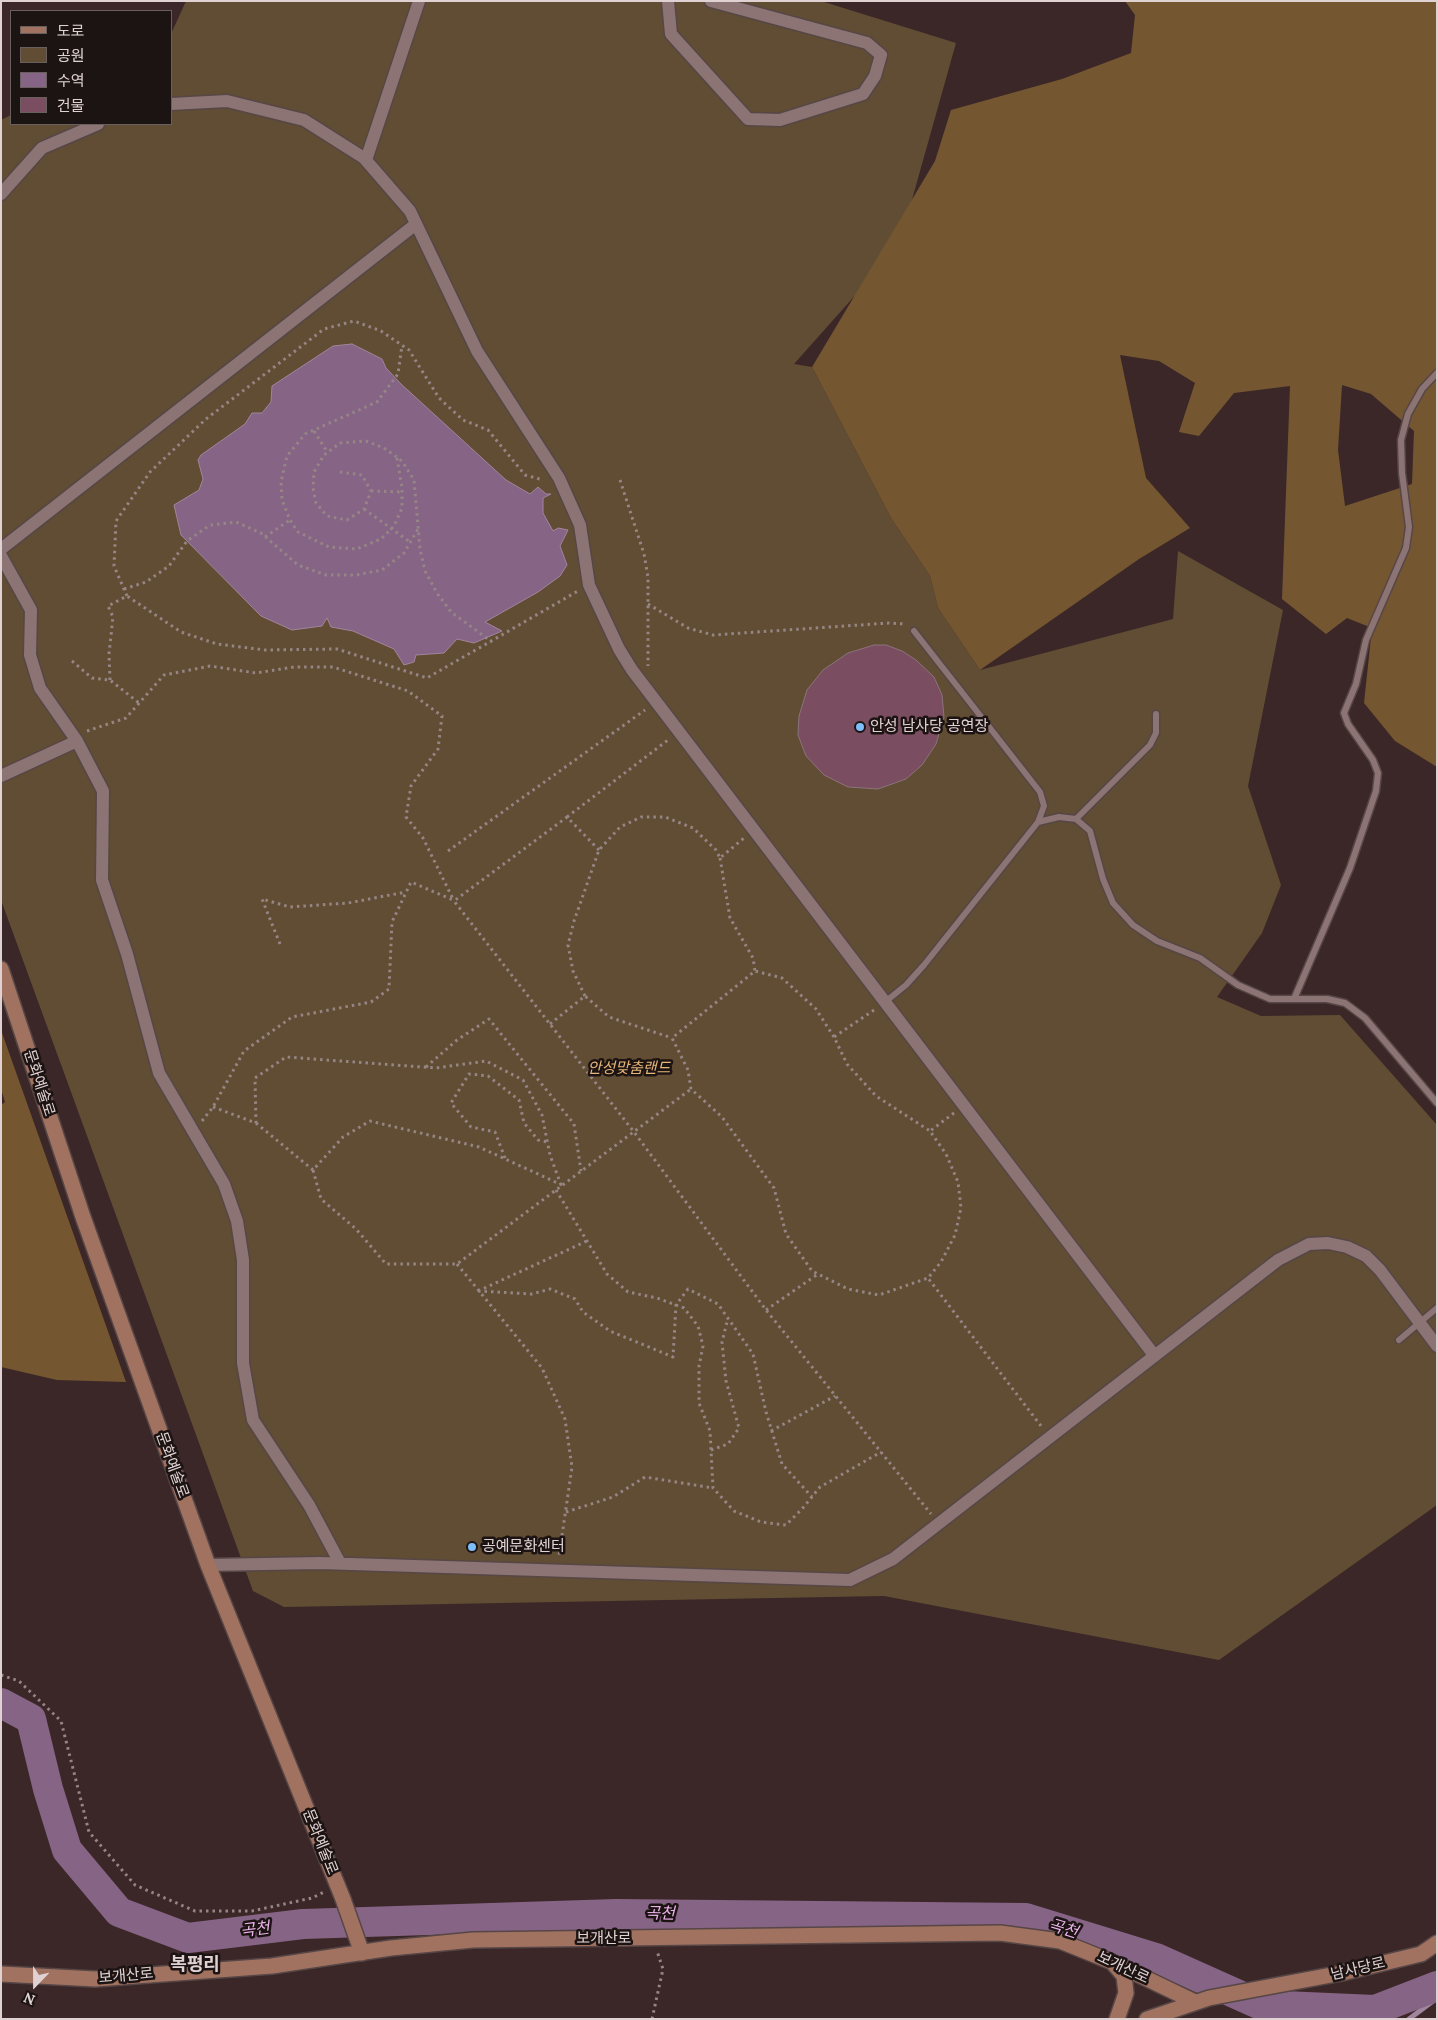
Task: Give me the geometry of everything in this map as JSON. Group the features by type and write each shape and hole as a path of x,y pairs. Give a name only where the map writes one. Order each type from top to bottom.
{"street":[{"path":"366,160 419,1"},
{"path":"668,1 671,34 748,119 780,120 864,94 875,76 881,55 867,43 711,1"},
{"path":"172,104 227,101 304,120 366,160 410,210 477,351 561,483 580,525 589,585 619,649 656,702 1154,1355"},
{"path":"1,194 42,148 96,125"},
{"path":"1,549 416,224"},
{"path":"1,556 31,610 30,655 40,688 76,738 103,792 102,880 127,954 158,1073 194,1130 224,1184 237,1220 243,1260 243,1363 253,1420 309,1505 340,1563"},
{"path":"1,776 76,738"},
{"name":"문화예술로","path":"1,969 83,1217 208,1565 340,1892 362,1953"},
{"path":"208,1565 340,1563 850,1580 893,1559 938,1522 1278,1260 1309,1244 1328,1243 1347,1247 1366,1256 1380,1270 1437,1346"},
{"name":"보개산로","path":"1,1974 95,1979 272,1966 473,1940 1000,1933 1060,1941 1202,2000"},
{"name":"남사당로","path":"1202,2000 1277,1986 1421,1954 1437,1943"},
{"path":"1112,1962 1124,1976 1126,1993 1124,2004 1117,2019"},
{"path":"1147,2019 1202,2000"}],"lane":[{"path":"1294,999 1350,868 1376,791 1378,773 1372,760 1348,724 1344,713 1356,684 1366,640 1406,548 1409,527 1401,440 1408,414 1422,389 1437,373"},
{"path":"885,1002 906,985 924,965 1038,822 1044,806 1040,792 914,631"},
{"path":"1076,819 1150,745 1156,733 1156,714"},
{"path":"1038,822 1058,817 1076,819 1090,831 1103,880 1113,903 1133,925 1158,941 1200,958 1238,986 1270,998 1327,999 1346,1003 1365,1018 1437,1103"},
{"path":"1398,1340 1437,1308"}],"path":[{"path":"561,483 525,475 488,430 463,420 439,398 410,350 380,331 354,321 324,329 206,419 150,472 116,521 114,566 127,596 181,632 217,644 265,650 338,649 427,678 589,585"},
{"path":"396,456 403,492 402,508 394,526 382,539 357,548 329,547 298,532 290,520 282,500 281,482 287,456 305,434 377,402 398,374 402,345"},
{"path":"314,431 328,453"},
{"path":"372,491 364,509 347,520 327,516 316,503 313,488 314,472 328,453 340,443 366,441 384,448 402,460 414,480 418,529 425,571 437,593 451,612 492,642"},
{"path":"340,472 362,475 372,491"},
{"path":"620,480 644,554 648,604 648,670"},
{"path":"372,491 403,492"},
{"path":"364,509 410,542"},
{"path":"265,537 290,520"},
{"path":"124,589 146,582 168,566 187,541 210,525 236,522 265,537 298,565 326,575 356,575 382,570 404,553 418,529"},
{"path":"110,680 109,654 113,617 108,606 127,596"},
{"path":"648,604 688,628 713,635 889,623 905,623 914,631"},
{"path":"72,662 92,678 110,680 140,703"},
{"path":"76,738 126,718 164,676 210,666 256,672 294,667 333,666 408,691 442,716 438,749 411,786 406,817 423,838 454,901 634,1132 766,1310 938,1522"},
{"path":"448,851 656,702"},
{"path":"454,901 679,732"},
{"path":"567,817 598,850"},
{"path":"642,817 665,817 693,828 716,850 720,858 730,918 753,958 755,971 782,978 816,1009 834,1037 847,1064 876,1096 930,1131 946,1154 958,1182 960,1208 955,1235 940,1262 928,1278 879,1295 848,1289 812,1271 786,1234 774,1188 722,1117 691,1089 688,1070 672,1038 609,1017 585,996 573,971 568,945 574,921 598,850 620,828 642,817"},
{"path":"720,858 754,830"},
{"path":"194,1130 214,1107 244,1051 292,1017 371,1002 389,989 392,922 411,882 454,901"},
{"path":"280,944 262,900 290,907 348,903 406,892"},
{"path":"672,1038 755,971"},
{"path":"550,1024 585,996"},
{"path":"834,1037 885,1002"},
{"path":"425,1067 457,1040 489,1019 574,1124 581,1171"},
{"path":"256,1123 255,1078 286,1057 425,1067 486,1061 523,1080 542,1115 550,1155 562,1185"},
{"path":"506,1159 494,1132 471,1127 451,1103 469,1074 488,1076 519,1100 524,1123 538,1140 547,1142"},
{"path":"214,1107 256,1123 313,1170 321,1199 356,1229 386,1264 457,1264 691,1089"},
{"path":"930,1131 964,1106"},
{"path":"313,1170 343,1137 370,1121 479,1146 562,1185"},
{"path":"556,1190 607,1274 628,1292 684,1308 698,1326 703,1346 699,1366 699,1403 710,1431 713,1488"},
{"path":"478,1291 587,1241"},
{"path":"457,1264 542,1368 565,1419 572,1467 558,1570"},
{"path":"766,1310 818,1274"},
{"path":"928,1278 1049,1437"},
{"path":"478,1291 532,1294 550,1289 575,1299 583,1312 610,1331 673,1357 676,1305 688,1288 718,1304 753,1354 771,1430 782,1464 812,1496"},
{"path":"711,1450 728,1444 738,1428 726,1381 722,1342 728,1318"},
{"path":"771,1430 835,1396"},
{"path":"566,1512 613,1497 645,1477 713,1488 734,1511 761,1522 786,1525 820,1487 881,1452"},
{"path":"1,1675 18,1681 61,1721 88,1832 134,1885 195,1911 252,1911 340,1892"},
{"path":"652,2019 663,1969 654,1939"}],"green space":[{"name":"안성맞춤랜드","path":"186,1 821,1 956,43 899,246 794,364 812,367 891,518 930,576 938,608 980,670 1173,619 1178,551 1283,610 1248,786 1281,885 1262,933 1217,997 1261,1016 1340,1015 1437,1125 1437,1505 1219,1660 884,1596 284,1607 253,1591 1,900 1,120 10,116 10,125 172,125 172,32"}],"shaded area":[{"path":"1125,1 1437,1 1437,767 1395,741 1364,703 1372,628 1347,618 1326,634 1282,599 1290,386 1234,393 1199,436 1179,432 1195,383 1159,361 1120,355 1146,478 1190,528 1139,559 980,670 938,608 930,576 891,518 812,367 935,161 951,110 1062,79 1131,53 1135,15","holes":["1342,385 1371,394 1414,431 1412,484 1345,506 1338,450"]},
{"path":"1,1030 126,1382 57,1380 1,1367 1,1105 5,1102 1,1089"}],"water":[{"path":"352,344 382,359 386,368 401,384 506,480 530,494 538,487 546,494 551,494 543,498 543,513 553,531 558,528 568,530 560,546 567,565 560,576 538,592 485,622 502,631 474,643 457,639 444,653 416,655 414,662 404,665 394,649 353,631 331,627 327,618 322,626 292,630 261,616 181,535 174,505 199,490 203,479 198,460 201,455 245,424 252,413 262,413 271,402 272,386 333,346"}],"building":[{"path":"874,645 886,645 902,651 916,660 934,677 942,695 944,717 936,744 922,765 906,779 878,789 848,787 824,775 806,756 798,735 799,716 807,690 823,670 848,653"}],"waterway":[{"name":"곡천","path":"1,1703 31,1719 48,1789 67,1850 119,1912 188,1938 303,1924 616,1914 1026,1918 1156,1958 1261,2005 1375,2010 1437,1986"},
{"path":"1409,2019 1437,1998"}],"place":[{"name":"안성 남사당 공연장","path":"860,727"},
{"name":"공예문화센터","path":"472,1547"}],"district":[{"name":"복평리","path":"195,1965"}]}
